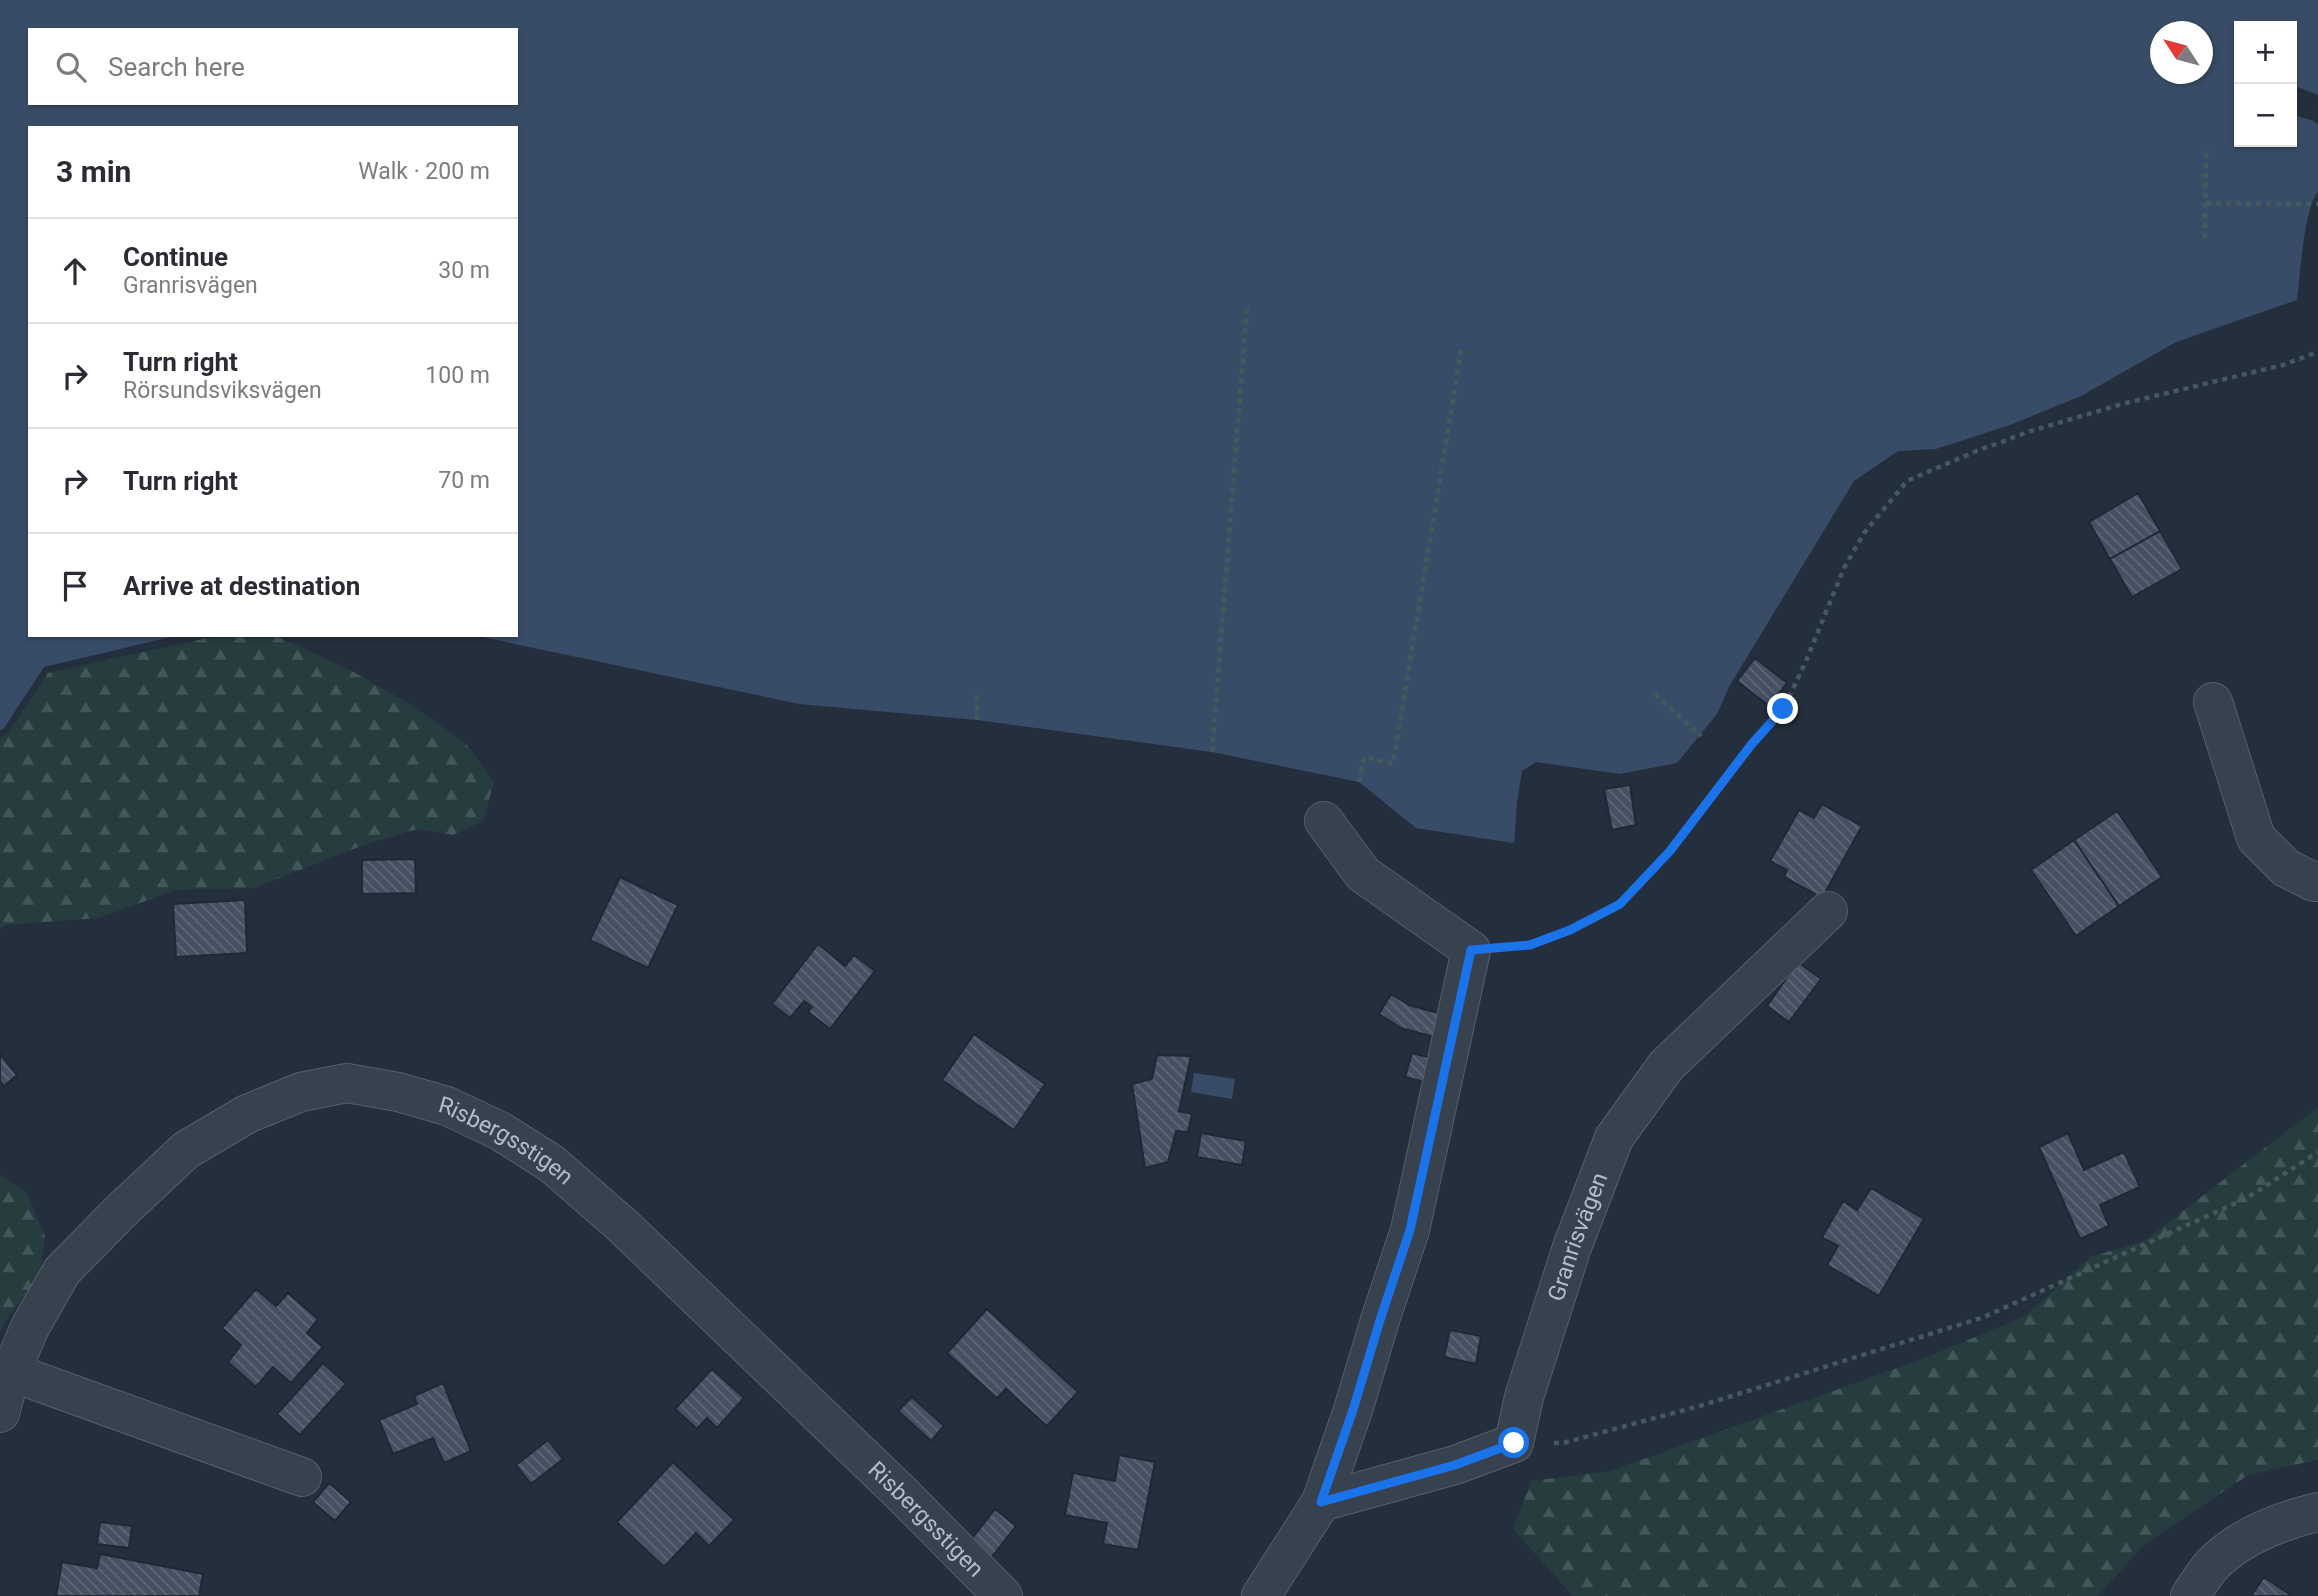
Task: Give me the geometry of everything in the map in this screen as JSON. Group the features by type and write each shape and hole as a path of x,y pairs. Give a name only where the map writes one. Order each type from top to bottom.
{"street":[{"path":"2213,702 2256,838 2286,868 2318,882"},
{"path":"1261,1596 1321,1502 1353,1410 1410,1230 1471,950 1363,874 1324,821"},
{"name":"Granrisvägen","path":"1514,1443 1524,1397 1572,1247 1614,1138 1667,1066 1828,911"},
{"name":"Risbergsstigen","path":"0,1413 11,1372 30,1327 62,1271 121,1211 186,1150 247,1114 301,1092 347,1083 447,1106 500,1131 552,1164 651,1252 901,1493 1003,1596"},
{"path":"11,1372 302,1477"},
{"path":"1321,1502 1455,1465 1514,1443"},
{"path":"2190,1596 2213,1564 2254,1533 2318,1512"}],"path":[{"path":"2205,238 2206,147"},
{"path":"2206,203 2318,204"},
{"path":"1212,752 1247,307"},
{"path":"1359,782 1364,757 1393,764 1462,345"},
{"path":"1471,950 1530,945 1570,930 1620,904 1670,851 1751,745 1783,709 1844,568 1864,533 1907,481 2031,431 2126,403 2283,365 2318,352"},
{"path":"977,690 977,720"},
{"path":"1655,694 1701,736"},
{"path":"1514,1443 1563,1443 1703,1405 1983,1317 2246,1198 2318,1152"}],"green space":[{"path":"211,637 278,637 350,670 410,704 466,744 494,782 483,821 453,835 417,829 361,846 255,888 176,890 98,918 6,925 0,930 0,738 8,733 48,673"},
{"path":"2318,1107 2318,1460 2248,1475 2144,1545 2097,1596 1573,1596 1513,1529 1531,1481 1610,1471 1930,1356 2025,1316 2090,1257 2144,1241"},
{"path":"0,1175 27,1193 45,1236 39,1276 0,1332"}],"water":[{"path":"0,0 2318,0 2318,104 2313,121 2318,124 2318,192 2313,200 2306,227 2297,300 2176,342 2081,396 2010,425 1936,449 1898,451 1854,481 1730,685 1717,714 1677,763 1620,774 1536,762 1522,771 1514,843 1416,828 1359,782 1212,752 977,720 799,704 482,637 518,637 518,126 28,126 28,637 171,637 44,667 4,728 0,730"},
{"path":"1194,1073 1235,1079 1232,1099 1191,1092"}],"pier":[{"path":"2297,87 2318,95 2313,121 2297,116"}],"building":[{"path":"2138,493 2160,531 2110,559 2089,522"},
{"path":"2160,531 2182,569 2132,597 2110,559"},
{"path":"1755,658 1787,683 1769,706 1737,681"},
{"path":"1630,785 1636,825 1612,830 1604,789"},
{"path":"1822,804 1862,826 1822,898 1784,877 1787,870 1770,861 1799,810 1814,818"},
{"path":"2117,811 2162,877 2119,906 2074,840"},
{"path":"2074,840 2119,906 2076,936 2031,870"},
{"path":"415,859 416,893 362,894 362,860"},
{"path":"620,877 678,905 648,968 590,940"},
{"path":"245,900 247,953 176,957 173,904"},
{"path":"818,944 845,966 854,955 875,971 830,1029 808,1012 812,1007 804,1001 790,1018 772,1004"},
{"path":"1798,962 1821,979 1789,1022 1767,1006"},
{"path":"1391,994 1409,1005 1441,1014 1434,1037 1401,1028 1379,1014"},
{"path":"974,1034 1045,1084 1014,1130 942,1080"},
{"path":"1412,1053 1435,1059 1428,1083 1405,1077"},
{"path":"0,1054 17,1075 4,1086 0,1081"},
{"path":"1157,1055 1191,1056 1179,1111 1192,1114 1188,1132 1176,1131 1168,1162 1145,1168 1132,1084 1152,1079"},
{"path":"1201,1133 1246,1141 1242,1165 1197,1157"},
{"path":"2068,1133 2084,1170 2124,1152 2140,1187 2100,1205 2109,1226 2080,1239 2039,1147"},
{"path":"1871,1188 1924,1219 1879,1296 1827,1265 1838,1246 1822,1237 1843,1201 1857,1210"},
{"path":"256,1289 276,1306 288,1293 318,1319 307,1333 323,1347 291,1383 273,1367 256,1387 228,1362 241,1345 222,1328"},
{"path":"987,1309 1078,1392 1047,1426 1006,1389 997,1398 947,1353"},
{"path":"1450,1330 1481,1336 1476,1364 1444,1357"},
{"path":"323,1363 346,1384 300,1435 277,1414"},
{"path":"712,1369 744,1398 717,1428 707,1418 697,1429 675,1409"},
{"path":"443,1383 471,1451 444,1463 433,1438 393,1454 379,1420 417,1404 414,1396"},
{"path":"912,1397 944,1426 931,1441 898,1411"},
{"path":"548,1440 563,1459 531,1484 516,1465"},
{"path":"1119,1455 1155,1462 1138,1550 1103,1544 1107,1523 1065,1515 1073,1473 1115,1481"},
{"path":"673,1462 734,1520 709,1546 696,1533 664,1567 617,1522"},
{"path":"329,1483 351,1502 335,1521 313,1502"},
{"path":"995,1509 1016,1526 991,1558 970,1541"},
{"path":"100,1522 132,1526 129,1548 97,1544"},
{"path":"100,1554 203,1574 199,1596 56,1596 62,1562 97,1568"},
{"path":"2264,1577 2292,1596 2251,1596"}],"route":[{"path":"1514,1443 1455,1465 1321,1502 1410,1230 1471,950 1530,945 1570,930 1620,904 1670,851 1751,745 1783,709"}]}
